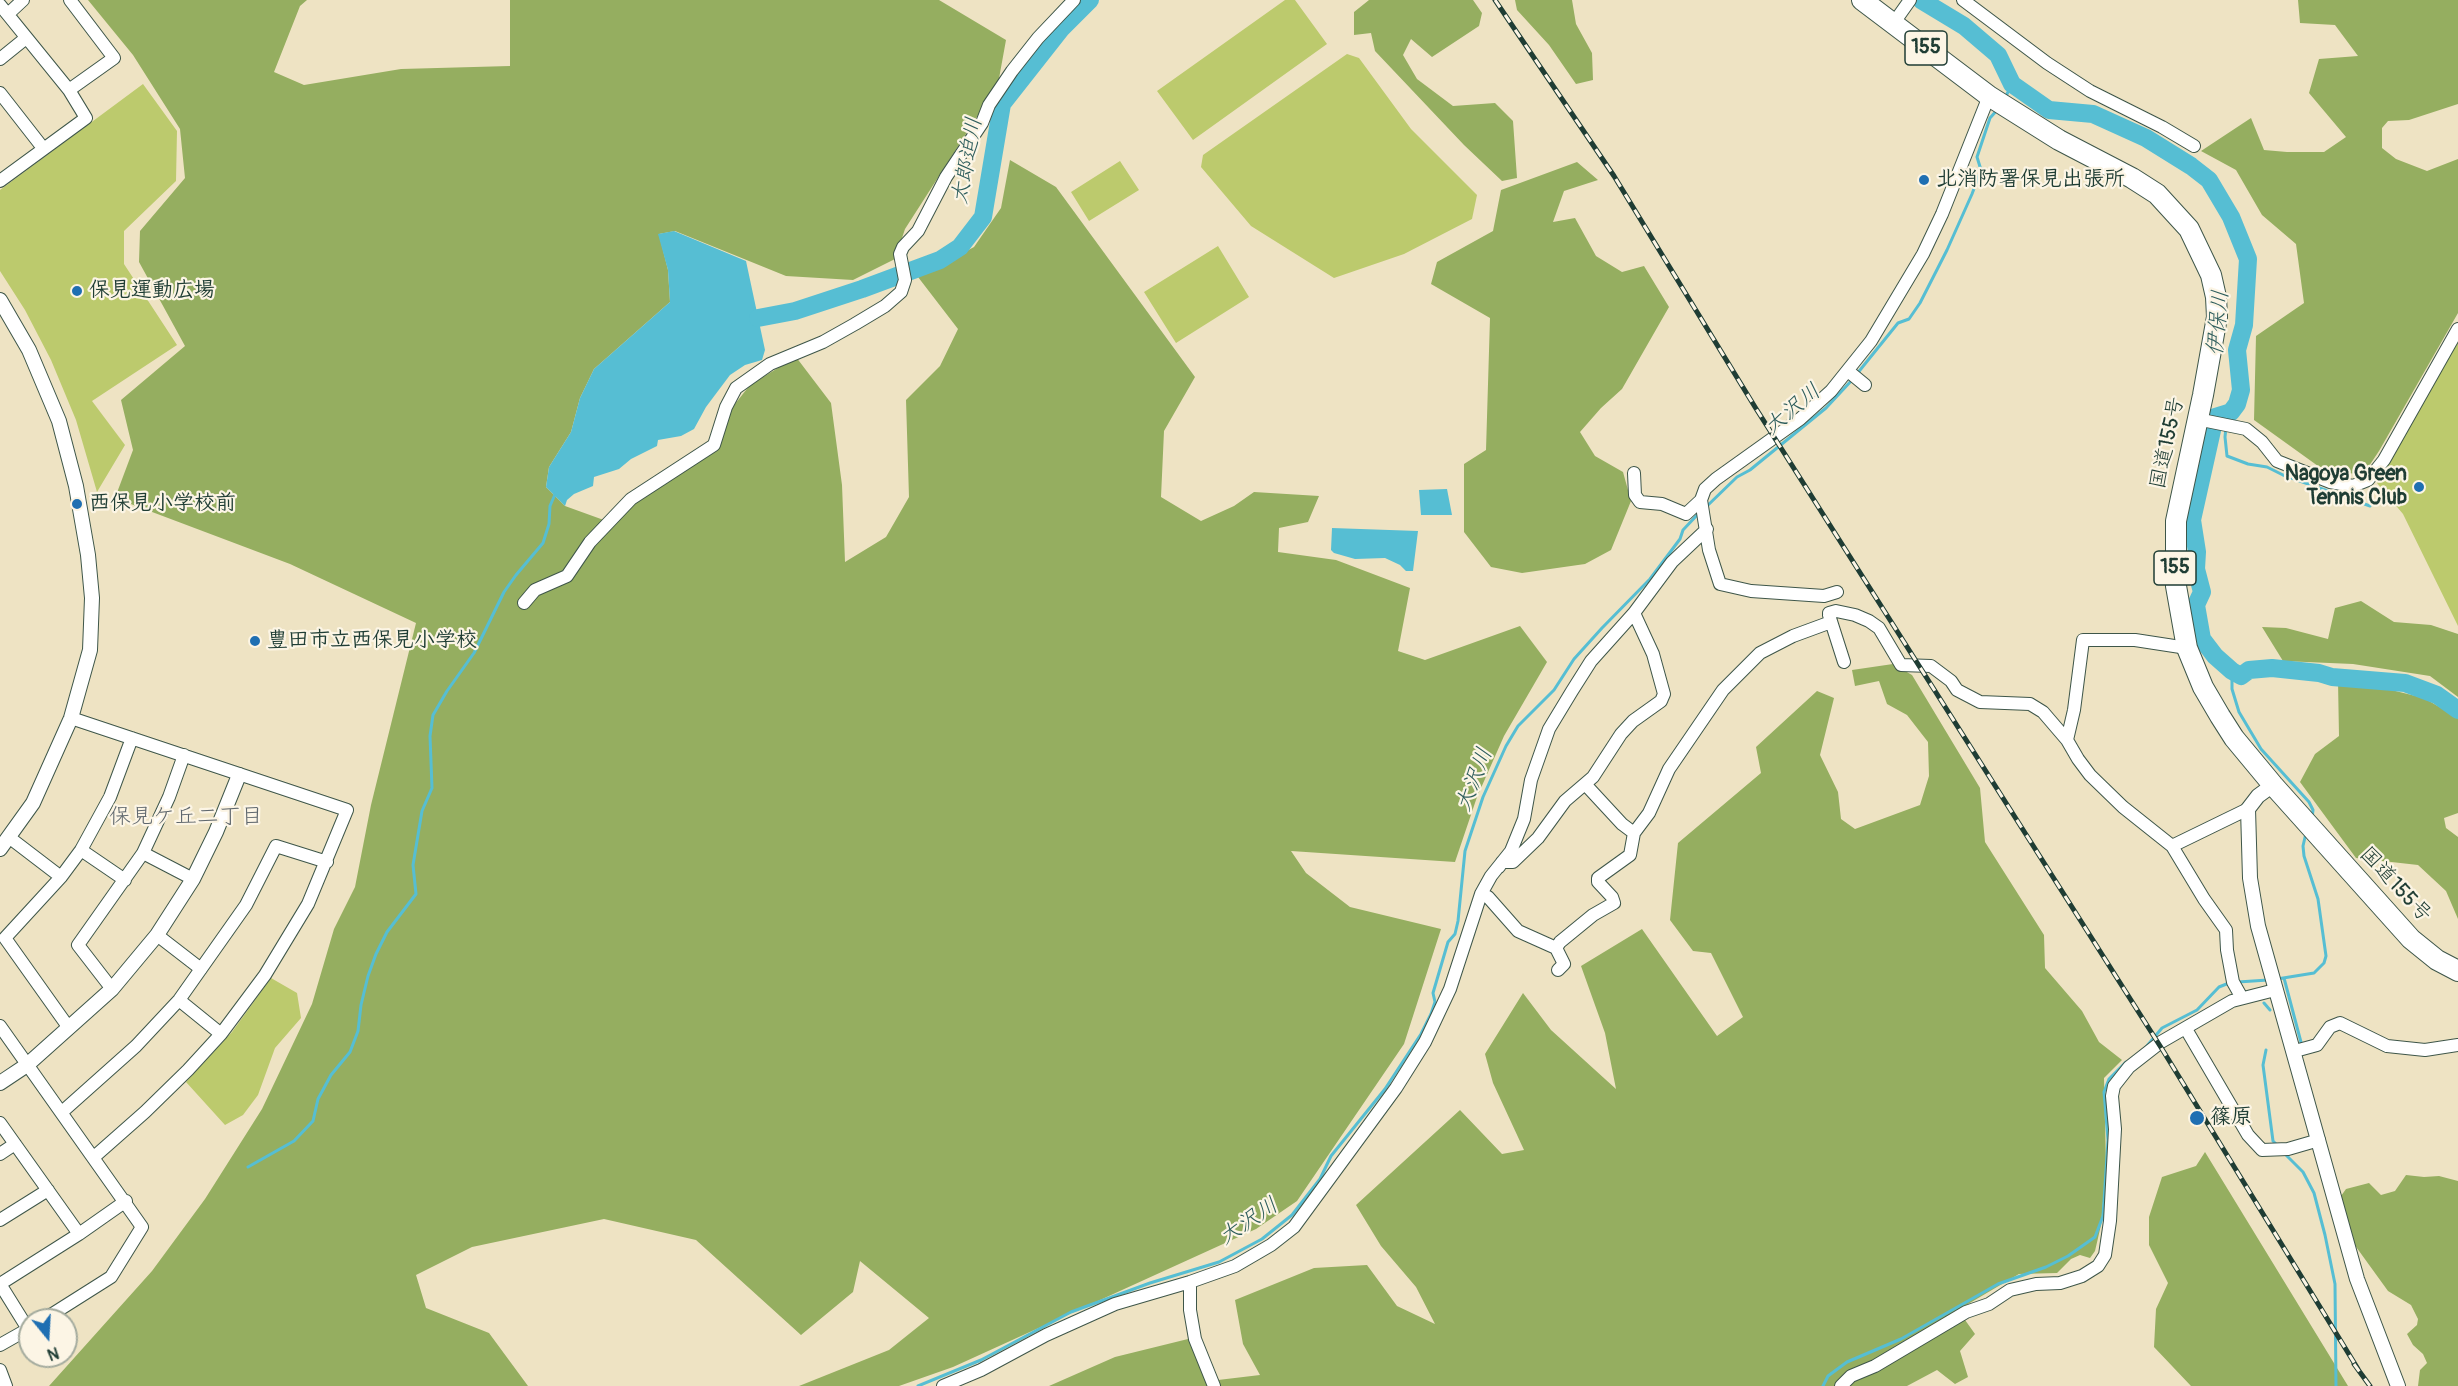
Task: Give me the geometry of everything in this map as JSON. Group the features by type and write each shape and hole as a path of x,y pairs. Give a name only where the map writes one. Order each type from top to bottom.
{"highway":[{"name":"国道155号","path":"1862,0 1989,96 2157,194 2189,229 2211,275 2216,297 2217,317 2202,421 2176,521 2174,549 2176,586 2187,648 2203,687 2220,716 2234,738 2273,785 2411,939 2437,960 2458,971"}],"street":[{"path":"0,181 86,118 69,90 4,9 23,0"},
{"path":"69,90 114,58 70,0"},
{"path":"524,603 535,590 567,576 590,542 631,499 714,445 726,407 736,388 770,364 823,342 885,306 901,292 905,280 900,254 903,248 918,231 946,177 982,123 990,105 1012,71 1038,38 1074,0"},
{"path":"1893,24 1910,0"},
{"path":"1963,0 2046,63 2090,91 2162,127 2194,146"},
{"path":"0,59 26,38"},
{"path":"0,93 43,148"},
{"path":"1634,473 1635,495 1640,502 1662,504 1686,514 1701,500 1705,489 1716,479 1800,419 1850,372 1897,301 1923,254 1942,214 1989,96"},
{"path":"0,300 29,350 59,422 76,486 88,555 92,598 90,650 71,718 33,803 0,849"},
{"path":"2202,421 2246,429 2262,442 2277,461 2330,482 2353,486 2368,480 2384,460 2458,329"},
{"path":"1850,372 1865,385"},
{"path":"1701,500 1709,550 1720,584 1751,591 1824,596 1837,592"},
{"path":"1491,876 1511,851 1524,819 1531,780 1550,729 1590,661 1634,613 1672,562 1706,524"},
{"path":"1824,596 1844,662"},
{"path":"1556,948 1584,922 1614,903 1612,897 1598,882 1598,878 1630,855 1634,833 1649,813 1669,769 1723,690 1760,653 1830,617 1836,611 1856,615 1879,628 1901,665 1931,666 1951,681 1957,690 1980,702 2030,704 2043,712 2067,740 2090,775 2123,807 2172,846 2226,930 2233,982 2242,998"},
{"path":"943,1386 981,1370 1046,1335 1115,1304 1235,1266 1261,1251 1294,1227 1306,1214 1425,1042 1450,989 1481,894 1491,876 1502,862 1513,862 1530,846 1564,801 1593,777 1621,734 1633,721 1661,701 1664,694 1653,654 1634,613"},
{"path":"2067,740 2074,710 2083,640 2135,639 2187,648"},
{"path":"71,718 347,810 308,904 265,975 221,1034 146,1112 94,1157"},
{"path":"69,1028 5,938 81,850 110,797 132,738"},
{"path":"112,990 78,945 143,853 169,797 184,755"},
{"path":"0,1083 27,1065 112,990 157,935 192,879 216,832 239,775"},
{"path":"1585,784 1622,824 1634,833"},
{"path":"2172,846 2248,809 2258,796 2273,785"},
{"path":"2248,809 2248,857 2258,926 2275,990 2295,1051 2357,1279 2398,1386"},
{"path":"10,838 60,876"},
{"path":"62,1112 135,1046 179,1000 246,905 276,846 327,862"},
{"path":"81,850 125,880"},
{"path":"143,853 192,879"},
{"path":"1481,894 1488,897 1518,931 1556,948 1564,961 1558,970"},
{"path":"157,935 201,969"},
{"path":"1841,1386 1851,1376 1875,1366 1966,1312 1989,1304 2010,1290 2036,1284 2060,1283 2082,1276 2098,1266 2105,1256 2110,1221 2115,1129 2112,1096 2114,1086 2129,1067 2143,1058 2150,1050 2232,1001 2275,990"},
{"path":"179,1000 221,1034"},
{"path":"2295,1051 2317,1045 2330,1027 2340,1023 2387,1046 2426,1050 2458,1045"},
{"path":"0,1026 142,1227 111,1277 62,1308"},
{"path":"2186,1029 2248,1135 2262,1150 2288,1149 2319,1140"},
{"path":"0,1123 79,1234"},
{"path":"0,1154 15,1144"},
{"path":"0,1220 48,1190"},
{"path":"18,1312 0,1284 126,1202"},
{"path":"1190,1282 1190,1310 1195,1339 1214,1386"},
{"path":"0,1345 18,1335"},
{"path":"0,1370 6,1386"}],"green space":[{"path":"88,0 307,0 300,6 274,72 304,85 401,69 510,66 510,0 939,0 1006,40 998,84 905,229 895,259 853,280 786,276 675,231 659,234 668,270 670,302 594,369 580,398 571,432 549,467 546,487 565,506 612,523 632,500 718,447 731,409 750,385 796,357 831,403 842,485 845,562 886,537 909,497 906,400 940,366 958,329 918,277 974,247 1001,208 1010,160 1056,187 1195,377 1164,431 1161,497 1201,521 1234,506 1254,492 1319,496 1308,522 1279,528 1278,552 1336,560 1410,588 1398,651 1425,660 1520,626 1547,662 1504,736 1477,797 1455,862 1291,851 1306,873 1350,907 1441,929 1404,1044 1297,1201 1256,1229 953,1367 899,1386 799,1386 889,1350 929,1318 860,1261 853,1292 801,1335 696,1240 604,1219 472,1247 416,1275 426,1308 489,1333 528,1386 49,1386 65,1368 78,1368 78,1354 152,1271 205,1199 262,1109 312,1004 334,929 355,887 371,805 416,623 290,564 115,498 133,450 121,400 185,346 139,262 140,231 185,178 180,129 133,55"},
{"path":"1285,0 1295,0 1327,44 1193,140 1157,91"},
{"path":"1369,0 1473,0 1482,13 1479,26 1432,57 1411,39 1403,55 1417,79 1453,106 1495,103 1513,121 1517,178 1502,181 1464,145 1375,51 1371,33 1354,35 1354,12"},
{"path":"1515,0 1572,0 1576,24 1592,53 1593,80 1576,84 1549,45 1517,10"},
{"path":"2298,0 2458,0 2458,104 2409,120 2388,121 2382,128 2382,148 2396,159 2427,171 2458,159 2458,313 2379,451 2369,466 2359,473 2341,474 2318,466 2254,420 2256,336 2304,303 2296,244 2262,215 2236,170 2201,151 2251,118 2264,150 2324,152 2346,137 2309,93 2319,59 2358,56 2335,25 2300,23"},
{"path":"1347,54 1359,58 1411,129 1477,195 1472,219 1404,254 1334,278 1251,226 1201,167 1203,155"},
{"name":"保見運動広場","path":"143,84 177,131 176,181 124,231 124,264 177,345 92,401 125,445 97,492 76,420 51,360 25,310 0,271 0,190"},
{"path":"1120,161 1139,190 1089,221 1071,192"},
{"path":"1577,162 1598,180 1564,191 1553,222 1575,218 1596,256 1622,272 1644,266 1669,307 1622,389 1580,432 1595,456 1623,472 1631,501 1611,550 1585,564 1522,573 1491,567 1464,532 1464,464 1486,450 1490,318 1431,284 1437,262 1493,231 1501,190"},
{"path":"1218,246 1249,297 1176,343 1144,292"},
{"name":"Nagoya Green Tennis Club","path":"2458,341 2458,626 2403,514 2377,483"},
{"path":"2361,601 2394,622 2431,625 2458,634 2458,697 2430,676 2353,664 2283,661 2262,627 2286,628 2328,639 2335,608"},
{"path":"1893,664 1912,675 1980,788 1985,842 2044,935 2045,968 2082,1011 2099,1042 2122,1060 2104,1078 2106,1166 2101,1225 2095,1251 2090,1258 2080,1255 2071,1259 2057,1273 2019,1274 1958,1310 1975,1334 1960,1351 1968,1377 1955,1384 1937,1370 1907,1386 1219,1386 1218,1380 1260,1375 1243,1344 1235,1300 1314,1268 1367,1265 1397,1306 1435,1324 1416,1287 1381,1246 1356,1205 1460,1110 1502,1154 1524,1150 1493,1083 1485,1054 1523,993 1551,1030 1616,1089 1605,1033 1581,966 1642,929 1717,1036 1743,1017 1711,953 1693,951 1670,920 1678,843 1761,773 1756,747 1817,691 1834,698 1820,755 1838,792 1841,819 1855,829 1920,805 1929,776 1928,742 1907,715 1887,704 1879,681 1855,686 1852,670"},
{"path":"2338,681 2379,687 2424,698 2458,718 2458,813 2444,818 2446,828 2458,837 2458,919 2446,891 2418,865 2356,858 2300,782 2315,754 2339,736"},
{"path":"271,978 297,993 301,1018 275,1048 258,1095 243,1115 225,1125 186,1082 232,1032"},
{"path":"2205,1152 2348,1386 2191,1386 2154,1347 2156,1309 2168,1283 2149,1245 2149,1217 2162,1177 2196,1166"},
{"path":"2406,1175 2439,1176 2458,1181 2458,1386 2418,1386 2420,1370 2427,1363 2423,1354 2413,1345 2407,1334 2417,1325 2418,1319 2411,1305 2388,1291 2354,1244 2341,1196 2346,1189 2369,1183 2381,1195 2395,1191"},
{"path":"1188,1339 1211,1386 1049,1386 1115,1357"}],"water":[{"path":"674,231 746,261 765,350 762,360 745,365 730,375 706,407 694,429 681,436 658,440 657,446 631,459 619,469 594,477 593,486 574,494 567,500 565,506 546,487 549,467 571,432 580,398 594,369 670,302 668,270 658,234"},
{"path":"1447,489 1452,515 1421,515 1419,490"},
{"path":"1332,528 1418,531 1413,571 1406,571 1400,565 1385,558 1355,559 1334,553 1331,550"}],"waterway":[{"name":"太郎迫川","path":"758,318 795,311 862,289 940,260 960,247 983,217 1002,104 1061,29 1090,0"},
{"name":"伊保川","path":"1921,0 1964,26 1998,55 2012,84 2049,110 2093,114 2146,138 2191,166 2209,180 2231,217 2248,259 2244,325 2237,350 2241,390 2237,404 2231,412 2215,417 2192,520 2197,552 2196,569 2202,592 2196,605 2202,639 2215,656 2241,676 2249,670 2272,668 2319,673 2332,677 2405,683 2437,695 2458,710"},
{"name":"大沢川","path":"2005,98 2012,84"},
{"name":"大沢川","path":"1856,375 1898,323 1909,319 1920,303 1972,194 1981,170 1977,157 1990,118 1998,109"},
{"name":"大沢川","path":"1706,507 1737,477 1750,470 1826,408 1852,380"},
{"name":"伊保川","path":"2227,421 2231,412"},
{"path":"2226,427 2227,456 2248,464 2267,467 2283,475 2370,506"},
{"path":"248,1167 294,1141 313,1121 318,1099 331,1075 350,1052 358,1031 361,1005 376,954 387,932 416,894 413,865 422,811 432,788 430,736 433,715 474,653 504,592 543,543 549,524 550,506 556,492"},
{"name":"大沢川","path":"918,1386 981,1360 1071,1312 1150,1283 1219,1262 1262,1239 1292,1215 1320,1179 1331,1156 1385,1089 1421,1034 1431,1014 1435,1002 1433,993 1448,942 1455,934 1458,921 1465,851 1483,797 1506,746 1518,726 1554,690 1574,659 1650,579 1680,539 1683,530 1699,513"},
{"path":"2232,671 2232,689 2239,712 2261,749 2309,802 2313,810 2312,818"},
{"path":"2277,979 2314,973 2324,963 2326,956 2318,899 2304,856 2303,846 2306,833"},
{"path":"2284,978 2302,1046"},
{"path":"2238,982 2268,980"},
{"path":"2146,1047 2162,1028 2197,1010 2219,987 2229,983"},
{"path":"2264,1003 2270,1010"},
{"path":"2266,1050 2263,1065 2273,1141 2277,1145"},
{"path":"1823,1386 1828,1376 1847,1362 1901,1339 1998,1284 2046,1267 2068,1256 2095,1237 2103,1216 2108,1140 2104,1092 2109,1079 2126,1062"},
{"path":"2283,1152 2303,1172 2314,1193 2325,1235 2335,1284 2336,1386"}],"railway":[{"path":"1495,0 1614,176 1755,407 2162,1049 2358,1369"},
{"path":"2354,1364 2370,1386"}],"place":[{"name":"北消防署保見出張所","path":"1924,180"},
{"name":"保見運動広場","path":"77,291"},
{"name":"Nagoya Green Tennis Club","path":"2419,487"},
{"name":"西保見小学校前","path":"77,504"},
{"name":"豊田市立西保見小学校","path":"255,641"},
{"name":"篠原","path":"2197,1118"}],"district":[{"name":"保見ケ丘二丁目","path":"186,817"}]}
